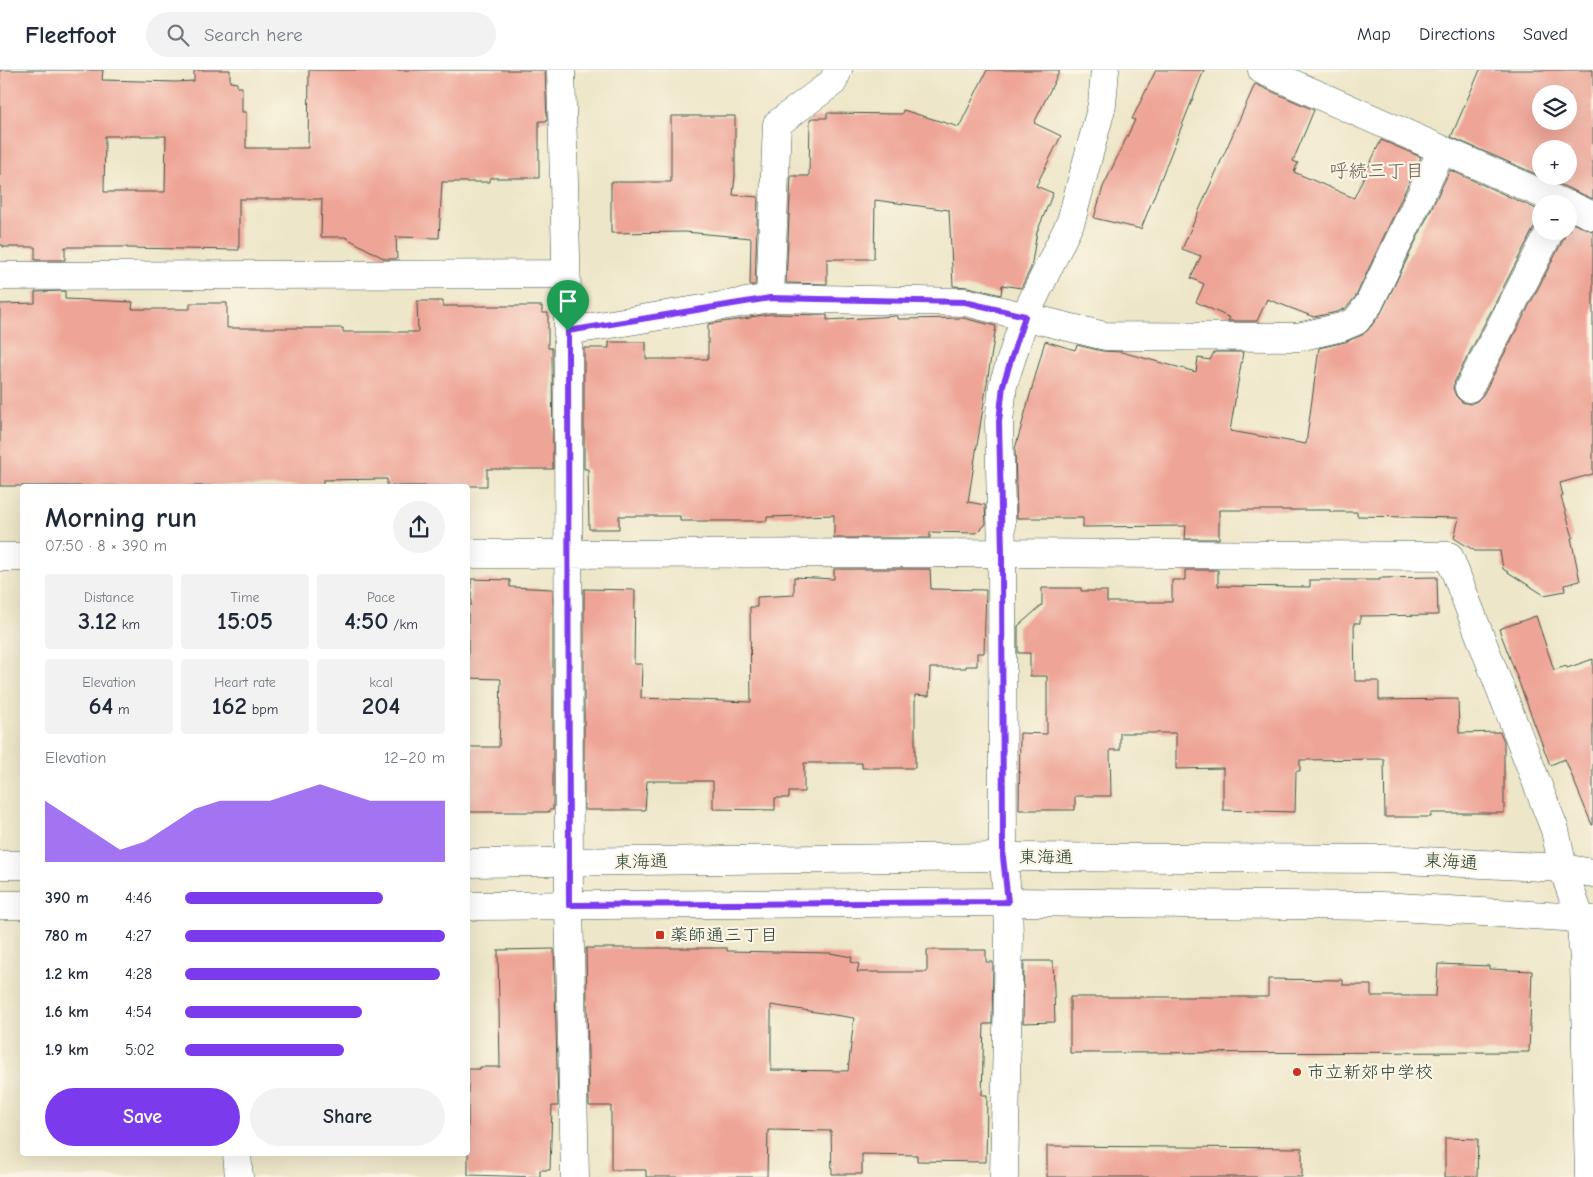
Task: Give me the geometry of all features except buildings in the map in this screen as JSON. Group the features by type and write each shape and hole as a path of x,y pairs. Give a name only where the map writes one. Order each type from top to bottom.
{"street":[{"path":"560,70 568,331 569,905 575,1177"},
{"path":"770,298 777,124 833,82 838,70"},
{"path":"1004,1177 1009,938 1008,902 1003,857 1002,553 999,422 1003,385 1025,316 1071,221 1102,105 1106,70"},
{"path":"1262,70 1544,195"},
{"path":"568,331 770,298 965,302 1105,336 1298,337 1342,327 1356,321 1369,304 1442,150"},
{"path":"1577,209 1593,216"},
{"path":"1469,388 1545,240"},
{"path":"0,276 566,274"},
{"path":"470,554 1002,553 1449,556 1555,830 1563,868 1586,919 1584,959 1589,1177"},
{"path":"0,557 20,556"},
{"name":"東海通","path":"470,863 1003,857 1384,859 1563,868 1593,873"},
{"path":"0,865 20,865"},
{"path":"470,906 1008,902 1382,906 1586,919"},
{"path":"0,905 20,905"},
{"path":"237,1156 239,1177"}],"place":[{"name":"薬師通三丁目","path":"660,935"},
{"name":"市立新郊中学校","path":"1297,1072"}],"district":[{"name":"呼続三丁目","path":"1377,171"}],"route":[{"path":"770,298 965,302 1025,316 1003,385 999,422 1002,553 1003,857 1008,902 569,905 568,331 770,298"}]}
